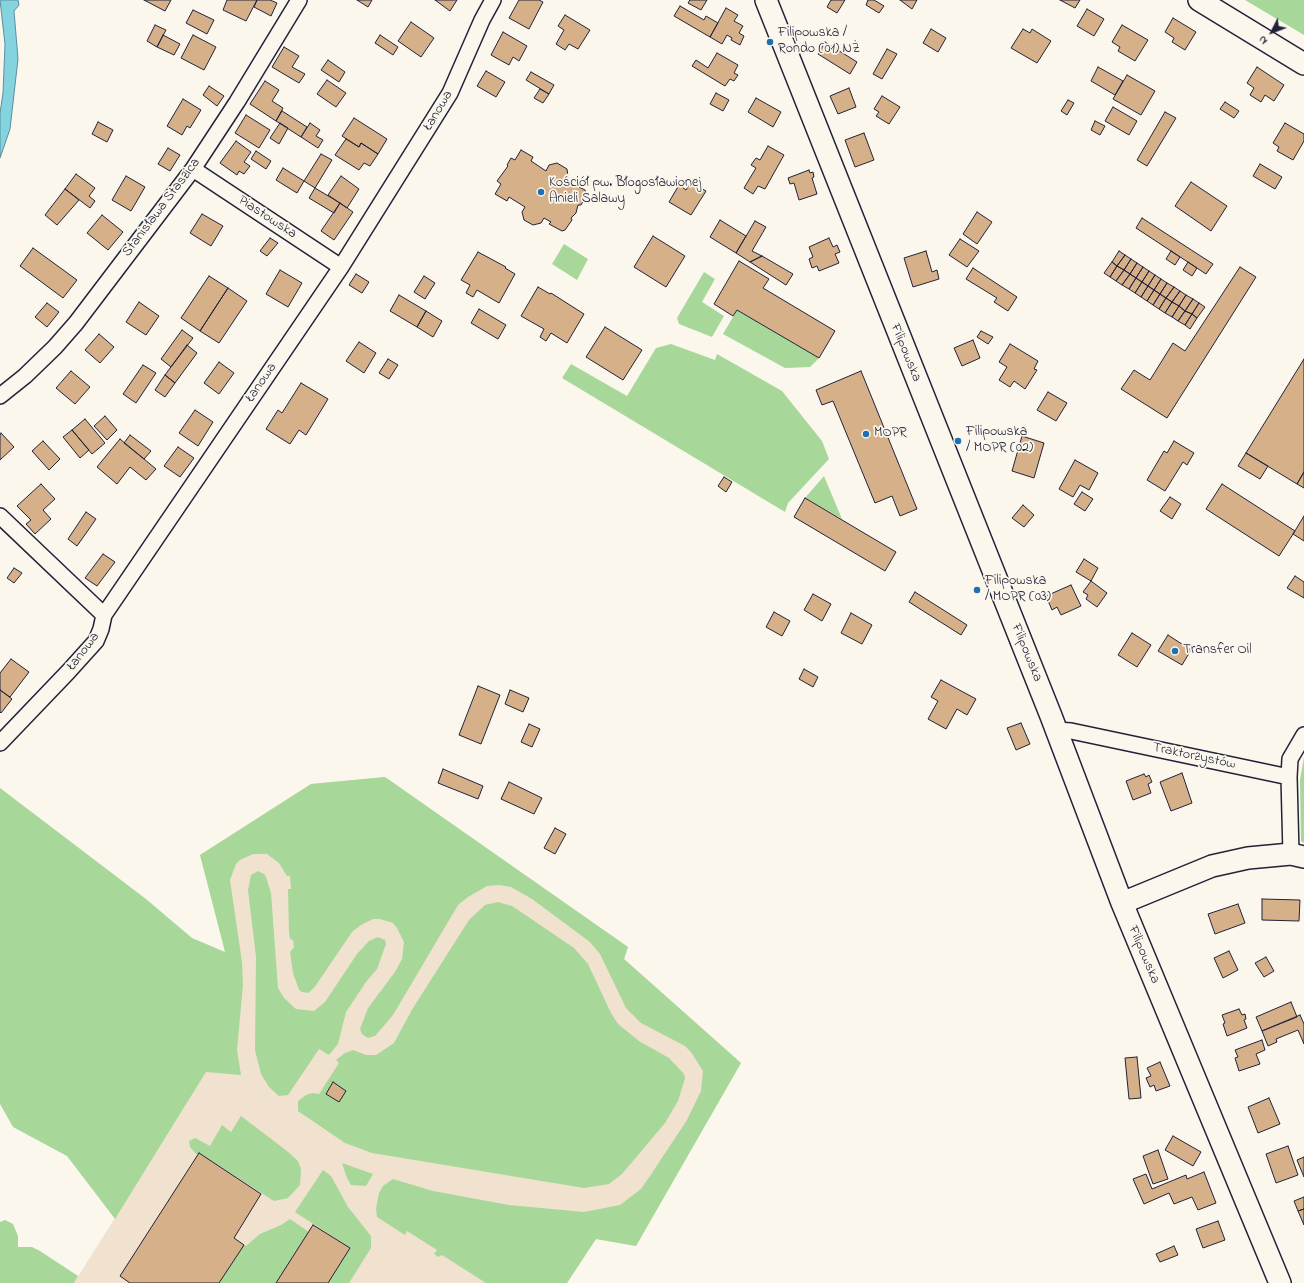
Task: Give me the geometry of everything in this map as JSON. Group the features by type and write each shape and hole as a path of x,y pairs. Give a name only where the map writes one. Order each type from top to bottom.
{"street":[{"name":"Stanisława Staszica","path":"0,396 25,376 56,347 76,324 193,169 237,102 299,0"},
{"name":"Łanowa","path":"0,743 68,672 96,640 104,616 341,267 450,93 482,20 493,0"},
{"name":"Filipowska","path":"766,0 1056,730 1122,903 1280,1283"},
{"path":"1199,0 1304,64"},
{"name":"Piastowska","path":"193,169 341,267"},
{"path":"0,516 104,616"},
{"name":"Traktorzystów","path":"1056,730 1071,731 1289,777"},
{"path":"1122,903 1212,866 1248,858 1298,856 1289,777 1290,759 1304,735"}],"shaded area":[{"path":"385,777 628,947 624,959 741,1063 636,1246 596,1239 567,1283 74,1283 187,1103 234,983 200,855 311,784"}],"green space":[{"path":"1245,0 1304,0 1304,35"},
{"path":"564,244 588,259 577,280 552,264"},
{"path":"704,272 715,279 702,302 724,316 712,337 679,324 677,318"},
{"path":"737,310 819,358 810,367 785,368 723,334"},
{"path":"671,344 715,360 717,354 782,391 822,441 829,459 788,503 785,512 562,378 571,364 627,396 656,348"},
{"path":"824,476 842,519 805,498"},
{"path":"1304,757 1304,843 1301,841 1300,780"},
{"path":"385,777 628,947 624,959 741,1063 636,1246 596,1239 567,1283 486,1283 442,1255 438,1257 434,1254 437,1250 407,1231 405,1235 377,1217 376,1209 379,1193 383,1186 393,1179 433,1191 509,1205 584,1212 620,1205 641,1189 687,1120 701,1091 703,1071 691,1052 685,1046 641,1023 626,1008 600,954 590,942 532,899 511,887 500,885 487,886 468,897 458,905 393,1015 375,1036 368,1038 362,1034 360,1029 368,1008 395,972 402,959 404,942 397,928 393,923 380,919 373,919 361,925 352,932 314,988 308,993 302,992 299,990 293,973 290,952 294,947 293,940 290,939 289,932 288,889 291,889 290,876 287,876 279,863 267,854 253,854 240,860 236,864 230,880 242,962 243,985 237,1050 241,1075 206,1072 115,1219 67,1156 13,1127 0,1104 0,788 146,899 192,938 225,952 200,855 311,784"},
{"path":"258,871 266,877 271,893 278,988 284,998 296,1009 314,1011 325,1002 357,954 369,941 378,937 385,940 386,944 377,969 366,982 346,1012 338,1044 329,1055 319,1049 288,1095 279,1096 269,1087 261,1074 255,1050 256,957 248,890 251,875"},
{"path":"498,902 512,906 574,948 588,964 611,1013 618,1024 639,1041 669,1058 684,1074 685,1078 678,1101 665,1123 622,1174 609,1184 584,1188 372,1153 345,1143 298,1111 298,1101 306,1095 312,1093 319,1094 339,1063 336,1060 345,1053 353,1050 366,1055 376,1055 394,1043 413,1008 469,920 485,905"},
{"path":"241,1116 298,1161 301,1169 300,1185 288,1198 274,1201 199,1153 197,1155 190,1147 189,1141 195,1138 210,1146 222,1125 231,1132"},
{"path":"342,1163 373,1174 366,1186 351,1185"},
{"path":"323,1170 331,1176 348,1207 371,1236 371,1248 349,1283 328,1283 350,1248 295,1212"},
{"path":"290,1219 309,1232 276,1283 219,1283 244,1245 246,1246 260,1234 281,1225"},
{"path":"5,1220 13,1224 18,1236 18,1247 32,1247 40,1251 78,1276 74,1283 0,1283 0,1222"}],"water":[{"path":"0,0 18,0 19,5 14,11 18,59 10,129 0,158 0,113 3,93 5,44"}],"building":[{"path":"144,0 171,0 165,11"},
{"path":"227,0 257,0 246,21 223,10"},
{"path":"257,0 270,0 277,3 271,16 254,7"},
{"path":"357,0 372,0 368,7"},
{"path":"435,0 457,0 450,11"},
{"path":"519,0 539,0 543,2 529,29 509,18"},
{"path":"690,0 707,0 701,10 688,3"},
{"path":"831,0 845,0 837,13 827,7"},
{"path":"868,0 874,0 884,6 879,13 866,5"},
{"path":"900,0 917,0 912,9"},
{"path":"1060,0 1080,0 1075,8"},
{"path":"680,6 704,20 706,16 718,23 710,37 674,16"},
{"path":"726,8 738,15 734,21 743,26 739,33 744,36 740,45 731,40 732,38 727,35 722,44 710,37"},
{"path":"1087,9 1104,19 1094,36 1077,26"},
{"path":"193,10 214,20 207,34 186,23"},
{"path":"565,15 590,30 578,49 569,44 565,50 556,44 564,30 558,26"},
{"path":"1173,18 1196,32 1185,50 1172,42 1174,38 1165,32"},
{"path":"411,22 434,38 421,57 398,41"},
{"path":"155,25 166,30 157,47 147,41"},
{"path":"1122,25 1148,40 1135,61 1118,51 1120,47 1112,42"},
{"path":"931,29 946,38 938,52 923,43"},
{"path":"1023,29 1030,33 1032,29 1051,41 1037,63 1011,48"},
{"path":"503,32 527,46 519,61 513,57 509,65 491,55"},
{"path":"163,35 180,44 174,55 157,47"},
{"path":"193,35 216,47 204,70 181,58"},
{"path":"380,35 398,47 393,55 375,43"},
{"path":"825,42 857,62 850,74 818,54"},
{"path":"284,47 299,56 292,67 305,74 299,83 272,67"},
{"path":"887,49 897,54 882,79 873,74"},
{"path":"717,53 738,65 734,73 738,75 734,81 730,79 725,86 692,66 696,60 708,68"},
{"path":"328,60 345,72 339,82 321,70"},
{"path":"1098,67 1123,81 1115,95 1091,81"},
{"path":"1257,67 1284,85 1274,101 1265,95 1261,102 1250,95 1254,88 1247,83"},
{"path":"486,71 505,82 496,97 477,86"},
{"path":"531,72 554,85 549,94 526,80"},
{"path":"1127,75 1155,91 1141,115 1113,99"},
{"path":"327,80 346,93 336,107 317,94"},
{"path":"265,81 279,90 272,101 283,108 276,121 250,104"},
{"path":"209,86 224,96 217,106 203,95"},
{"path":"849,88 856,107 838,114 830,96"},
{"path":"540,89 549,94 543,103 534,98"},
{"path":"716,93 729,100 723,111 710,104"},
{"path":"882,96 900,107 889,124 876,116 879,112 874,109"},
{"path":"756,98 781,112 773,127 748,112"},
{"path":"183,99 201,110 190,128 187,126 182,135 167,126"},
{"path":"1068,100 1074,103 1067,115 1061,111"},
{"path":"1225,102 1239,111 1234,118 1220,109"},
{"path":"1113,107 1137,121 1129,135 1105,121"},
{"path":"282,111 307,127 301,137 276,121"},
{"path":"1165,112 1176,118 1147,166 1137,160"},
{"path":"246,115 270,130 259,148 235,133"},
{"path":"354,118 387,139 378,154 361,143 359,147 342,136"},
{"path":"1095,121 1105,126 1100,135 1091,130"},
{"path":"98,122 113,130 107,142 92,134"},
{"path":"280,123 288,128 279,144 270,138"},
{"path":"310,123 320,130 316,136 323,140 318,148 301,137"},
{"path":"1285,123 1304,134 1304,141 1293,160 1277,151 1279,147 1273,143"},
{"path":"864,133 874,160 855,167 845,140"},
{"path":"346,139 359,147 361,143 378,154 370,166 364,163 359,170 335,155"},
{"path":"236,141 251,152 244,162 250,166 244,174 239,171 237,175 220,163"},
{"path":"768,146 784,155 765,189 758,186 753,194 744,188 756,168 751,165 756,158 760,160"},
{"path":"168,148 180,155 170,171 158,164"},
{"name":"Kościół pw. Błogosławionej Anieli Salawy","path":"521,150 533,157 531,161 546,171 549,165 557,163 567,169 568,177 565,183 572,186 573,184 585,190 587,195 581,205 578,205 576,213 571,218 572,220 565,230 562,231 549,224 551,222 544,218 541,223 533,225 524,220 522,212 525,207 509,197 507,201 495,194 501,184 497,181 508,166 507,165 511,158 515,160"},
{"path":"256,151 271,161 266,169 251,159"},
{"path":"321,154 332,160 315,188 304,181"},
{"path":"1260,164 1282,177 1275,189 1253,176"},
{"path":"283,168 304,181 297,193 276,180"},
{"path":"809,170 810,173 813,172 814,177 812,178 817,194 799,200 794,183 790,184 788,178"},
{"path":"76,174 95,188 89,196 95,201 90,208 65,189"},
{"path":"126,176 145,187 131,211 112,200"},
{"path":"341,176 359,189 347,208 328,195"},
{"path":"691,182 706,191 691,215 669,202 679,185 686,190"},
{"path":"1191,182 1227,206 1211,231 1175,206"},
{"path":"315,188 340,203 334,213 309,198"},
{"path":"65,189 79,200 57,225 45,215"},
{"path":"340,203 353,212 334,240 321,231"},
{"path":"977,212 992,222 977,244 963,234"},
{"path":"202,214 223,226 211,246 190,233"},
{"path":"102,215 123,232 108,250 87,233"},
{"path":"1142,218 1213,264 1206,274 1136,228"},
{"path":"720,220 746,236 736,253 710,237"},
{"path":"755,221 766,227 752,251 762,256 750,262 736,253"},
{"path":"653,236 685,256 666,287 634,267"},
{"path":"270,238 278,243 267,256 260,251"},
{"path":"829,238 833,247 837,245 840,252 835,254 839,263 819,271 817,266 812,268 809,259 813,257 809,247"},
{"path":"960,239 979,251 967,267 949,255"},
{"path":"33,248 77,280 63,298 20,266"},
{"path":"926,251 932,272 937,270 939,279 913,287 904,258"},
{"path":"1119,251 1125,255 1117,266 1112,262"},
{"path":"1171,251 1180,257 1175,265 1166,259"},
{"path":"478,252 506,267 505,268 515,274 499,303 477,290 473,297 466,293 470,285 461,280"},
{"path":"1125,255 1131,259 1124,270 1117,266"},
{"path":"762,256 793,274 786,285 750,262"},
{"path":"1131,259 1137,263 1130,274 1124,270"},
{"path":"739,261 769,279 763,288 835,331 819,358 737,310 733,316 714,304"},
{"path":"1112,262 1117,266 1110,277 1104,273"},
{"path":"1188,262 1197,268 1192,276 1183,270"},
{"path":"1137,263 1143,267 1136,278 1130,274"},
{"path":"1117,266 1124,270 1116,281 1110,277"},
{"path":"1143,267 1149,271 1142,282 1136,278"},
{"path":"1240,267 1256,277 1167,418 1121,389 1134,370 1150,380 1173,343 1185,351"},
{"path":"973,268 1017,297 1008,311 994,302 997,298 966,279"},
{"path":"280,270 302,283 288,307 266,294"},
{"path":"1124,270 1130,274 1122,285 1116,281"},
{"path":"1149,271 1155,275 1148,286 1142,282"},
{"path":"356,274 369,282 362,293 349,285"},
{"path":"1130,274 1136,278 1129,289 1122,285"},
{"path":"1155,275 1161,279 1154,290 1148,286"},
{"path":"209,276 228,288 200,331 181,318"},
{"path":"424,276 435,283 425,299 414,292"},
{"path":"1136,278 1142,282 1135,293 1129,289"},
{"path":"1161,279 1167,283 1160,294 1154,290"},
{"path":"1142,282 1148,286 1141,297 1135,293"},
{"path":"1167,283 1174,287 1166,298 1160,294"},
{"path":"1148,286 1154,290 1147,301 1141,297"},
{"path":"538,287 550,294 551,293 584,314 567,343 551,333 546,341 540,337 544,329 521,316"},
{"path":"1174,287 1180,291 1172,302 1166,298"},
{"path":"228,288 247,301 219,343 200,331"},
{"path":"1154,290 1160,294 1153,305 1147,301"},
{"path":"1180,291 1186,295 1179,306 1172,302"},
{"path":"1160,294 1166,298 1159,309 1153,305"},
{"path":"399,295 426,311 417,327 390,311"},
{"path":"1186,295 1193,299 1185,311 1179,306"},
{"path":"1166,298 1172,302 1165,313 1159,309"},
{"path":"1193,299 1199,303 1192,314 1185,311"},
{"path":"139,302 159,316 146,335 126,322"},
{"path":"1172,302 1179,306 1172,317 1165,313"},
{"path":"47,303 59,312 47,327 35,317"},
{"path":"1199,303 1205,307 1197,318 1192,314"},
{"path":"1179,306 1185,311 1178,321 1172,317"},
{"path":"479,309 506,325 498,339 471,323"},
{"path":"426,311 442,321 433,337 417,327"},
{"path":"1185,311 1192,314 1185,325 1178,321"},
{"path":"1192,314 1197,318 1190,329 1185,325"},
{"path":"605,327 642,350 623,380 586,357"},
{"path":"182,330 193,338 171,367 161,359"},
{"path":"981,331 993,337 988,344 977,337"},
{"path":"99,334 114,347 100,363 85,350"},
{"path":"973,340 980,358 962,366 954,348"},
{"path":"359,342 376,353 364,373 346,361"},
{"path":"1010,344 1038,361 1034,369 1037,370 1025,389 1014,381 1010,387 999,380 1007,367 999,362"},
{"path":"187,345 197,353 175,383 165,375"},
{"path":"388,359 398,365 389,379 379,373"},
{"path":"1304,359 1304,472 1297,484 1246,453"},
{"path":"219,362 234,373 219,394 204,383"},
{"path":"143,365 156,373 136,403 123,394"},
{"path":"71,371 90,387 75,404 56,388"},
{"name":"MOPR","path":"861,371 917,509 900,516 892,496 875,503 833,401 822,405 816,390"},
{"path":"165,375 175,383 165,397 155,390"},
{"path":"301,383 328,399 306,435 299,430 290,444 266,429 278,410 282,413"},
{"path":"1048,392 1067,403 1056,421 1037,410"},
{"path":"195,410 213,422 198,446 179,433"},
{"path":"105,416 117,430 107,440 94,426"},
{"path":"85,419 105,443 92,454 72,430"},
{"path":"72,430 89,450 80,458 63,437"},
{"path":"1,433 14,447 0,460 0,435"},
{"path":"130,435 151,451 144,459 124,443"},
{"path":"1022,436 1044,443 1034,478 1012,471"},
{"path":"120,439 156,469 146,480 130,467 117,484 97,467"},
{"path":"43,441 60,459 49,470 32,451"},
{"path":"1174,441 1194,453 1187,465 1183,462 1165,491 1147,480 1164,451 1167,453"},
{"path":"178,447 194,458 180,477 164,466"},
{"path":"1246,453 1268,466 1260,479 1238,466"},
{"path":"1075,460 1098,473 1089,490 1080,485 1073,497 1059,489"},
{"path":"1304,472 1304,488 1297,484"},
{"path":"724,477 732,482 726,492 718,486"},
{"path":"41,484 55,499 43,510 51,519 35,534 26,524 31,520 17,506"},
{"path":"1222,484 1295,531 1279,556 1206,509"},
{"path":"1082,492 1093,499 1085,511 1074,504"},
{"path":"1170,497 1181,504 1172,519 1160,511"},
{"path":"805,498 896,552 885,571 794,517"},
{"path":"1023,505 1034,515 1024,527 1012,518"},
{"path":"86,512 96,519 77,546 68,539"},
{"path":"1304,516 1304,541 1293,534"},
{"path":"103,554 115,562 97,586 85,578"},
{"path":"1084,559 1098,568 1091,581 1076,572"},
{"path":"14,568 22,573 14,583 7,578"},
{"path":"1295,576 1304,582 1304,598 1287,588"},
{"path":"1091,581 1107,593 1097,607 1086,599 1088,595 1083,592"},
{"path":"1071,585 1081,606 1061,615 1057,607 1052,610 1046,596"},
{"path":"915,592 967,625 961,635 909,602"},
{"path":"813,594 831,604 822,621 804,610"},
{"path":"774,612 790,621 782,636 766,627"},
{"path":"851,613 872,625 862,644 841,633"},
{"path":"1132,633 1151,645 1137,667 1118,655"},
{"name":"Transfer Oil","path":"1168,635 1191,650 1182,665 1158,651"},
{"path":"11,659 29,672 10,697 0,690 0,673"},
{"path":"804,669 818,677 813,687 799,679"},
{"path":"941,680 976,699 967,715 957,709 946,729 928,719 938,701 931,697"},
{"path":"478,686 500,695 481,744 459,735"},
{"path":"0,690 12,699 1,713 0,712"},
{"path":"510,690 529,698 523,712 505,704"},
{"path":"1021,723 1030,744 1016,750 1007,728"},
{"path":"529,724 540,729 532,747 521,742"},
{"path":"443,769 483,786 478,799 438,783"},
{"path":"1182,773 1192,803 1171,811 1160,782"},
{"path":"1144,774 1146,777 1149,775 1152,782 1148,784 1151,793 1133,800 1126,781"},
{"path":"509,782 542,798 534,814 501,799"},
{"path":"555,828 566,834 555,854 544,848"},
{"path":"1262,899 1300,900 1299,921 1262,920"},
{"path":"1238,904 1245,923 1215,934 1208,914"},
{"path":"1229,951 1238,970 1223,978 1214,958"},
{"path":"1266,957 1274,971 1264,977 1255,963"},
{"path":"1291,1002 1297,1017 1262,1031 1256,1017"},
{"path":"1239,1009 1242,1015 1245,1014 1246,1019 1244,1020 1247,1028 1227,1036 1222,1015"},
{"path":"1300,1015 1304,1024 1304,1044 1298,1030 1276,1039 1277,1042 1268,1046 1262,1031"},
{"path":"1262,1040 1265,1050 1256,1054 1260,1064 1239,1071 1235,1058 1238,1057 1235,1050"},
{"path":"1137,1057 1141,1098 1129,1099 1125,1058"},
{"path":"1160,1062 1170,1086 1156,1091 1154,1085 1150,1087 1146,1078 1151,1076 1147,1068"},
{"path":"333,1082 346,1091 339,1102 326,1094"},
{"path":"1269,1098 1280,1124 1258,1133 1248,1107"},
{"path":"1173,1136 1201,1152 1193,1166 1165,1150"},
{"path":"1288,1146 1298,1175 1276,1183 1266,1154"},
{"path":"1158,1150 1168,1179 1153,1184 1143,1156"},
{"path":"199,1153 261,1194 234,1238 244,1245 219,1283 130,1283 120,1276"},
{"path":"1304,1157 1304,1177 1297,1160"},
{"path":"1204,1172 1216,1203 1198,1210 1192,1197 1174,1204 1169,1193 1144,1204 1133,1179 1146,1174 1152,1189 1186,1175 1187,1179"},
{"path":"1304,1197 1304,1209 1298,1211 1294,1201"},
{"path":"1304,1209 1304,1225 1298,1211"},
{"path":"1218,1221 1225,1240 1203,1248 1196,1229"},
{"path":"313,1225 350,1248 328,1283 276,1283"},
{"path":"1174,1246 1178,1255 1160,1262 1156,1254"}],"place":[{"name":"Filipowska / Rondo (01) NŻ","path":"770,42"},
{"name":"Kościół pw. Błogosławionej Anieli Salawy","path":"541,192"},
{"name":"MOPR","path":"866,434"},
{"name":"Filipowska / MOPR (02)","path":"958,441"},
{"name":"Filipowska / MOPR (03)","path":"977,590"},
{"name":"Transfer Oil","path":"1175,651"}]}
